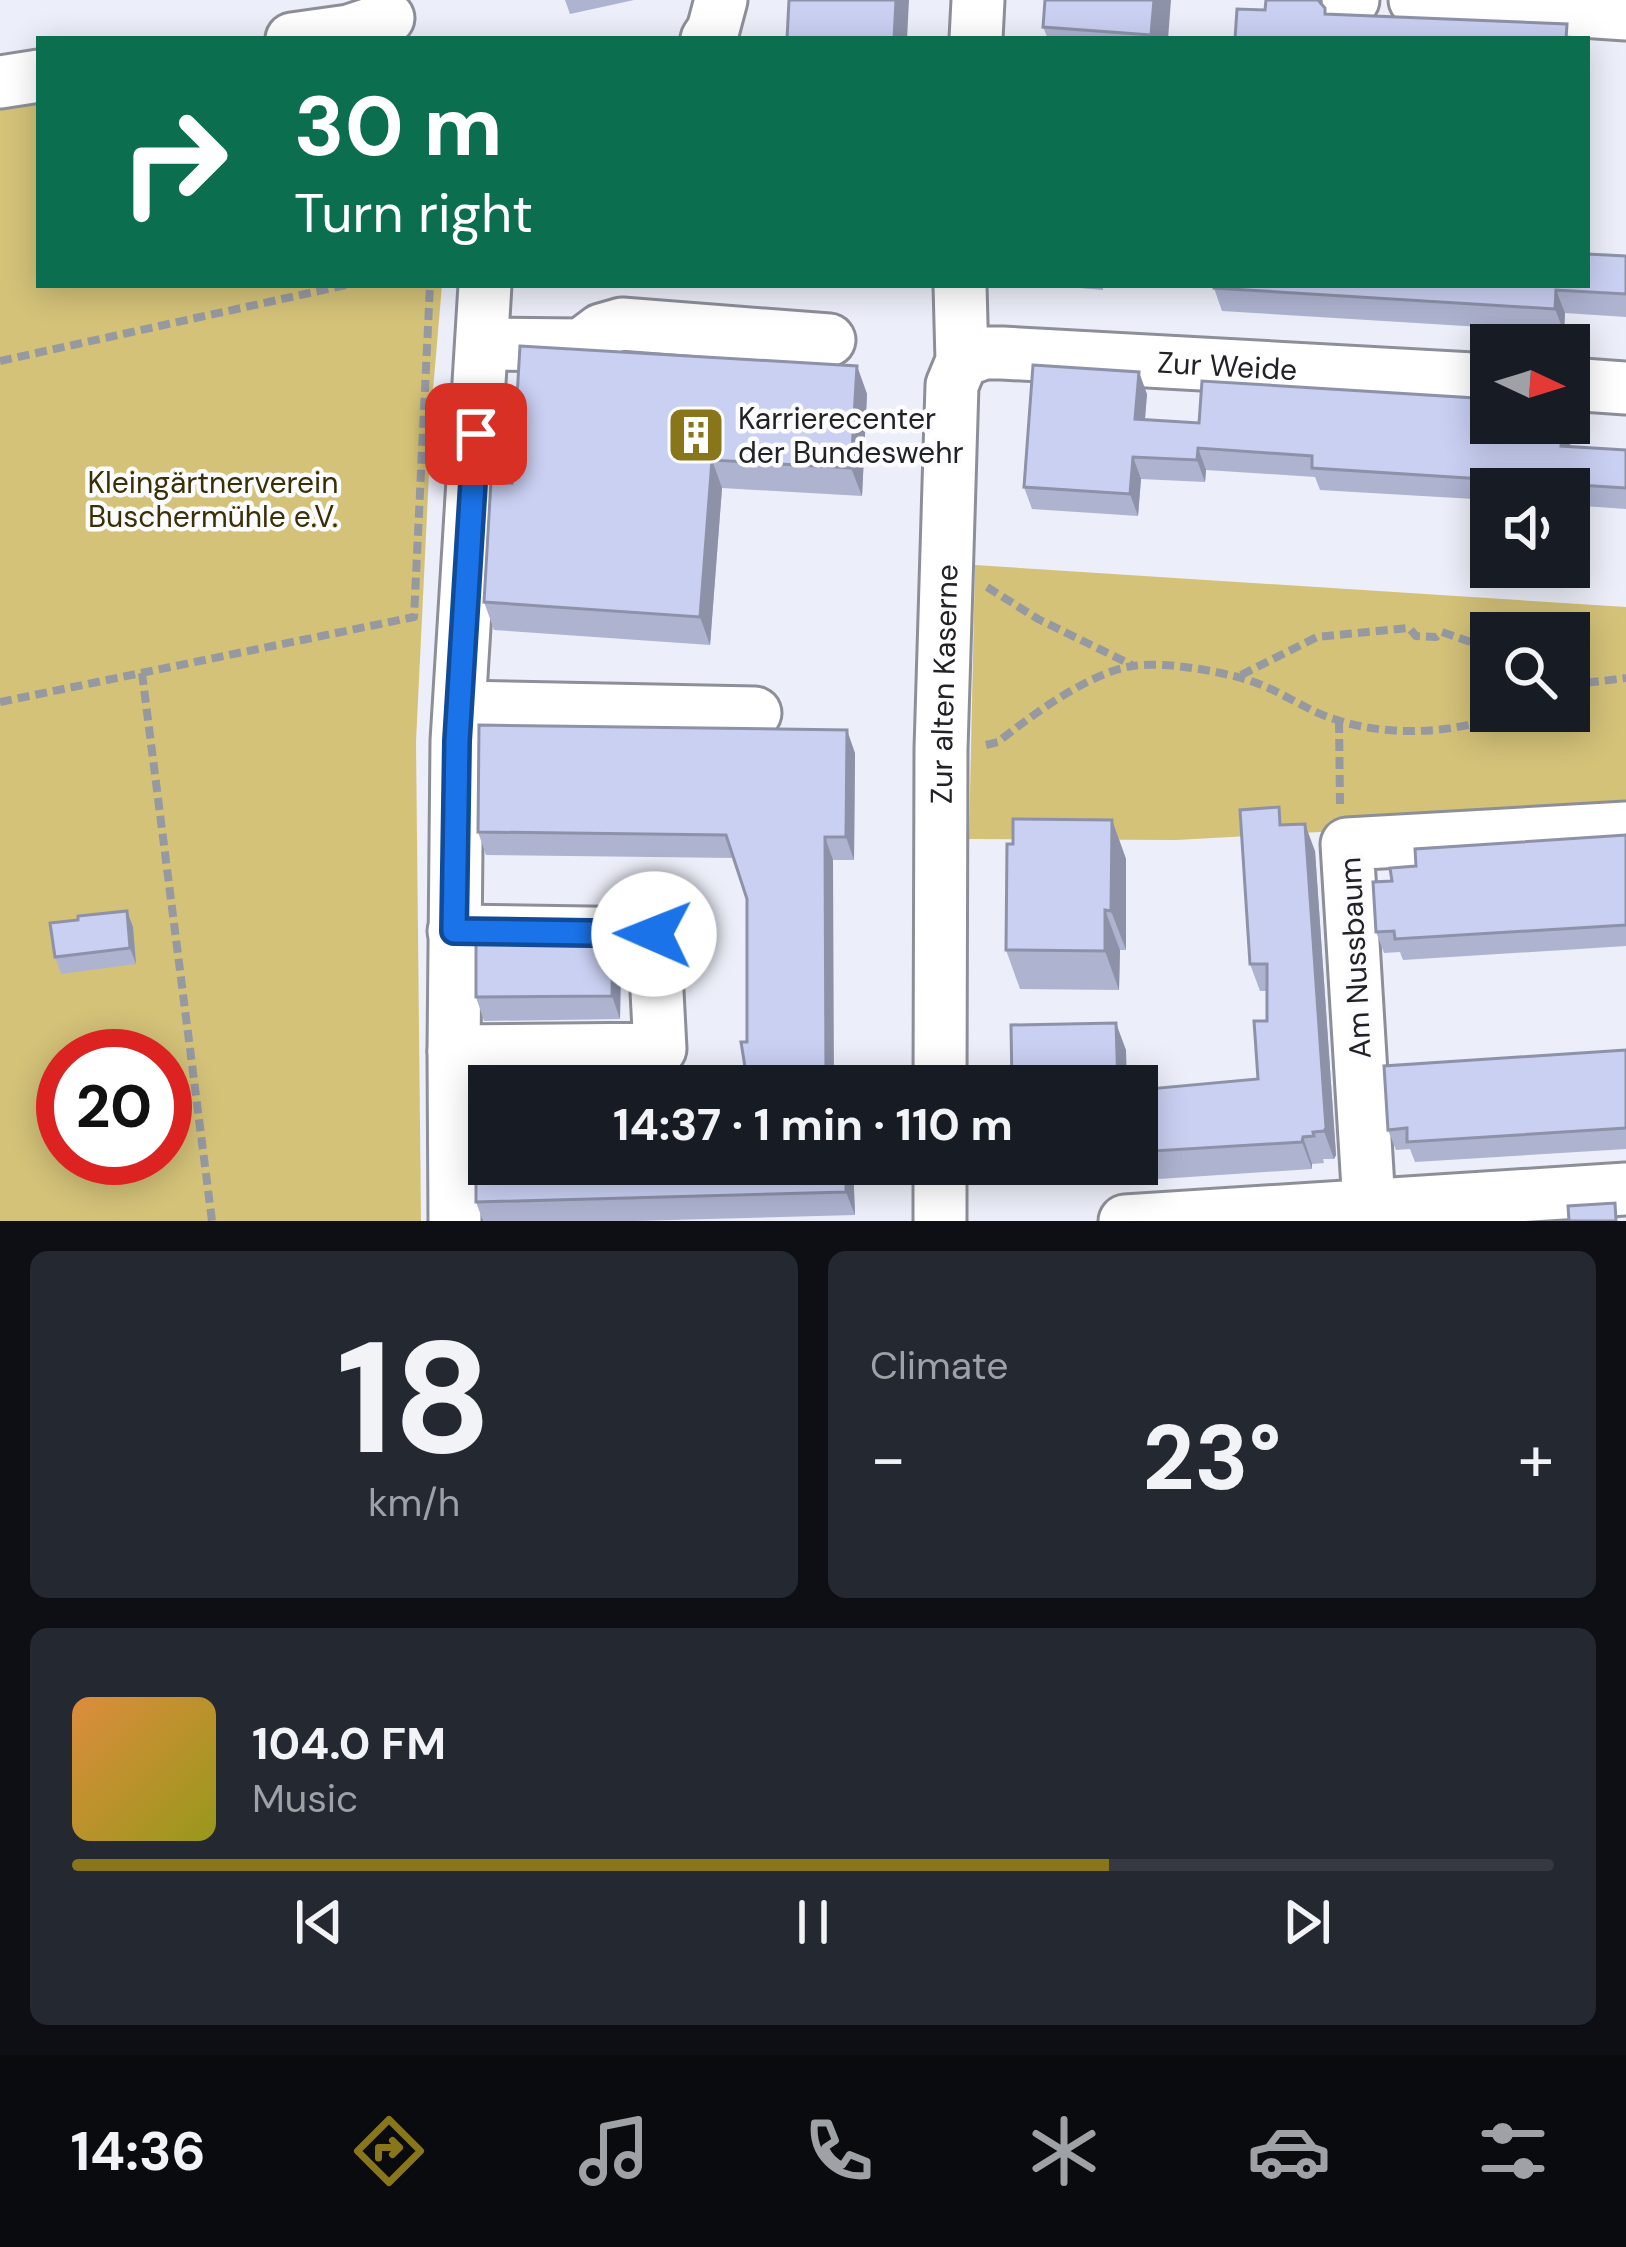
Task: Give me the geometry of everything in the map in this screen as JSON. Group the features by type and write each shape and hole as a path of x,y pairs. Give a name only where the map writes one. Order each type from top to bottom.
{"street":[{"path":"709,36 721,0"},
{"path":"976,36 978,0"},
{"path":"1415,0 1626,14"},
{"path":"313,36 389,19"},
{"path":"0,82 36,76"},
{"path":"455,1221 454,931 460,706 485,288"},
{"name":"Zur alten Kaserne","path":"940,1065 940,749 952,385 962,361 960,288"},
{"path":"482,344 581,345 601,330 622,324 829,340"},
{"name":"Zur Weide","path":"962,361 1002,353 1470,379"},
{"path":"1590,385 1626,388"},
{"path":"460,706 755,713"},
{"name":"Am Nussbaum","path":"1370,1213 1347,844 1626,827"},
{"path":"454,931 654,934 660,1049 454,1051"},
{"path":"940,1185 940,1221"},
{"path":"1125,1221 1370,1213 1626,1189"}],"path":[{"path":"0,362 333,288"},
{"path":"0,702 414,617 430,288"},
{"path":"946,576 985,586 1038,620 1133,666"},
{"path":"1238,676 1317,637 1409,628 1416,636 1436,637 1442,632 1470,642"},
{"path":"940,749 998,742 1063,696 1133,666 1238,676 1339,721 1379,729 1433,730 1470,724"},
{"path":"142,674 212,1221"},
{"path":"1590,682 1626,678"},
{"path":"1339,721 1340,829 1347,844"}],"green space":[{"name":"Kleingärtnerverein Buschermühle e.V.","path":"36,90 36,288 442,288 416,742 421,1221 0,1221 0,95"},
{"path":"975,565 1626,607 1626,815 1176,840 969,839"}],"building":[{"path":"789,0 896,0 894,36 787,36"},
{"path":"1045,0 1154,0 1151,35 1043,27"},
{"path":"1266,0 1318,0 1325,14 1567,24 1566,36 1235,36 1237,9 1265,10"},
{"path":"1590,254 1626,256 1626,294 1556,290 1555,309 1214,288 1590,288"},
{"path":"520,346 857,366 851,468 712,460 700,617 484,602 491,481 512,483"},
{"path":"1033,365 1139,372 1135,419 1199,423 1202,381 1470,398 1470,444 1626,450 1626,488 1590,486 1590,468 1470,468 1470,478 1312,468 1312,456 1198,448 1197,460 1133,457 1130,494 1024,487"},
{"path":"479,725 847,730 846,837 825,837 826,1065 745,1065 741,1042 747,1042 747,899 726,835 478,832"},
{"path":"1279,807 1280,825 1305,824 1326,1128 1303,1137 1302,1142 1158,1151 1158,1088 1258,1079 1254,1021 1267,1021 1267,964 1250,964 1240,810"},
{"path":"1013,819 1112,820 1111,911 1105,910 1105,951 1006,950 1007,844 1013,844"},
{"path":"1626,835 1626,925 1395,939 1394,931 1376,932 1373,882 1392,881 1390,868 1416,866 1415,849"},
{"path":"127,911 130,948 55,957 50,923"},
{"path":"476,938 613,940 612,996 476,997"},
{"path":"1116,1023 1117,1065 1012,1065 1011,1025"},
{"path":"1626,1050 1626,1128 1407,1142 1407,1128 1388,1130 1384,1066"},
{"path":"476,1185 846,1185 846,1192 476,1202"},
{"path":"1615,1203 1616,1221 1569,1221 1568,1206"}],"place":[{"name":"Karrierecenter der Bundeswehr","path":"696,435"}],"route":[{"path":"476,434 457,741 454,931 654,934"}]}
